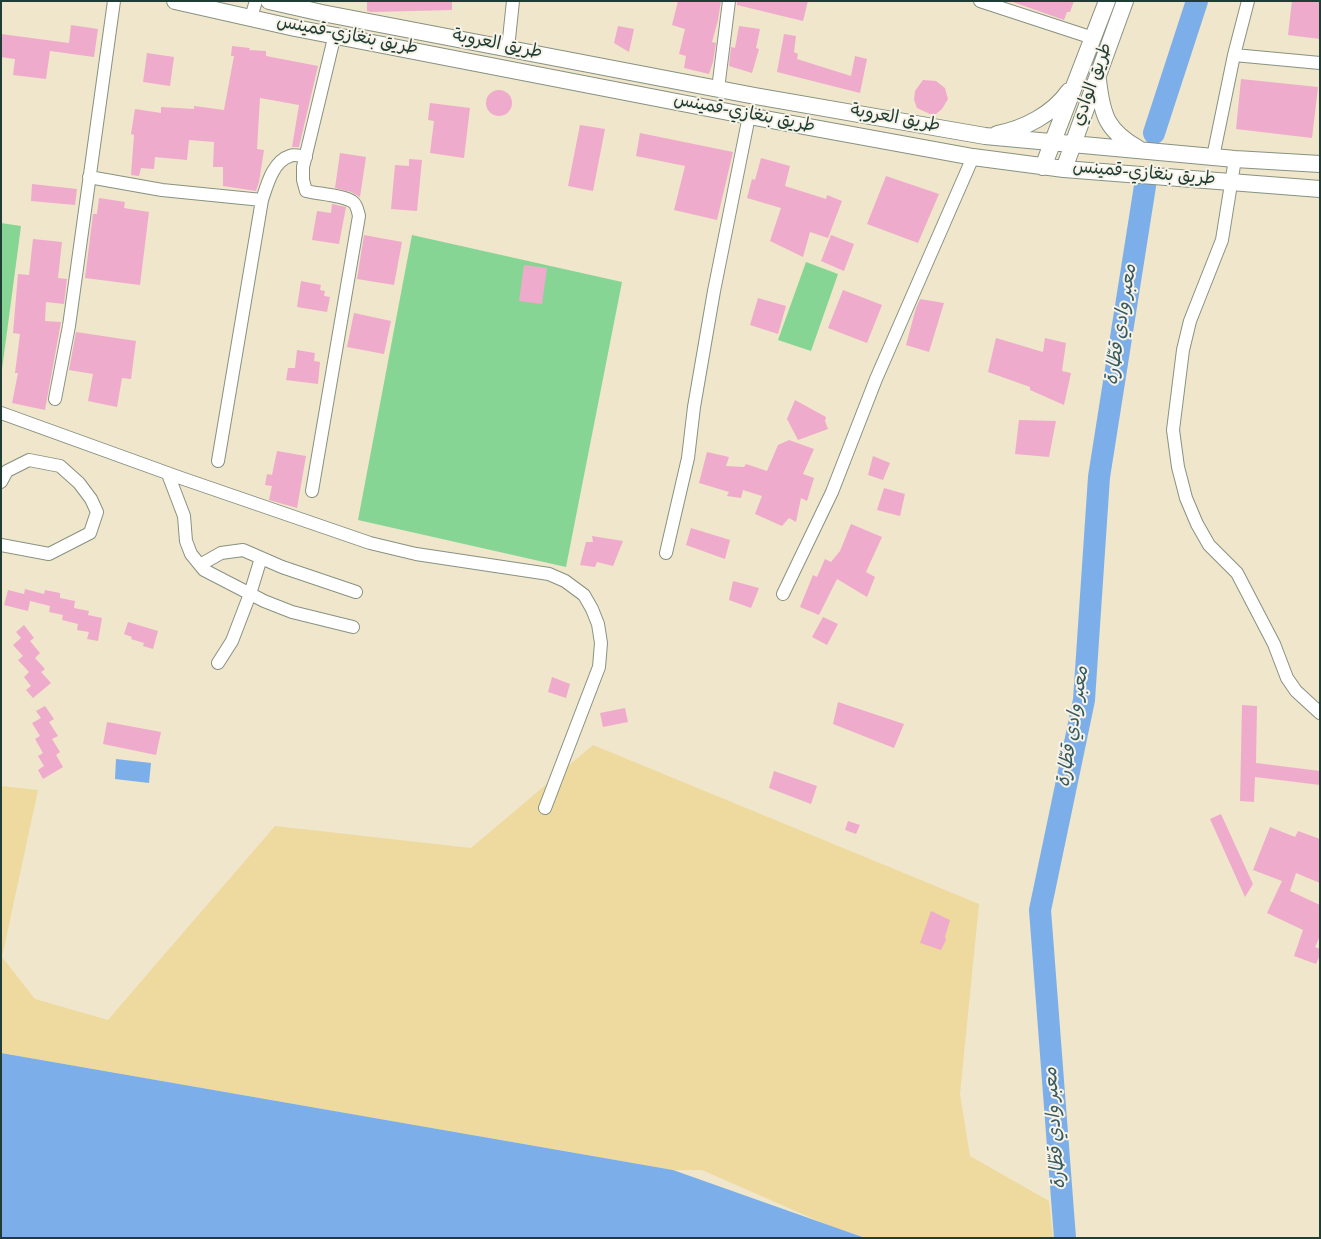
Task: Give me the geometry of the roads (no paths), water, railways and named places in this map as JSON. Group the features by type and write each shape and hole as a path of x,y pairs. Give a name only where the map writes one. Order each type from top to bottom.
{"main road":[{"name":"طريق بنغازي-قمينس","path":"174,1 295,28 335,34 749,116 973,157 1064,169 1320,189"},
{"name":"طريق العروبة","path":"269,1 322,13 718,89 986,136 1235,159 1320,164"},
{"path":"303,1 322,13"},
{"name":"طريق الوادي","path":"1043,167 1107,1"},
{"name":"طريق الوادي","path":"1064,169 1125,1"},
{"path":"1097,78 1100,102 1107,120 1115,133 1123,140 1144,151"},
{"path":"986,136 1008,132 1029,124 1048,112 1064,97 1077,79"}],"street":[{"path":"55,399 69,326 114,1"},
{"path":"251,17 256,1"},
{"path":"508,48 514,1"},
{"path":"718,89 729,1"},
{"path":"980,1 1094,38"},
{"path":"1212,157 1248,1"},
{"path":"312,491 359,216 353,202 306,191 303,180 303,167 335,34"},
{"path":"1234,55 1320,63"},
{"path":"666,553 688,458 694,408 714,291 749,116"},
{"path":"218,461 262,200 270,177 279,163 290,155 306,157"},
{"path":"783,594 832,492 876,380 973,157"},
{"path":"1235,159 1222,240 1190,321 1183,350 1173,430 1178,467 1186,498 1209,546 1237,573 1274,644 1287,678 1296,691 1320,713"},
{"path":"89,177 162,190 262,200"},
{"path":"1,413 168,474 370,544 416,554 549,574 565,581 579,591 584,595 598,624 602,643 599,667 545,808"},
{"path":"1,482 7,471 29,460 60,466 79,483 91,499 96,512 90,533 49,554 1,545"},
{"path":"168,474 184,516 186,541 191,554 204,570 250,594 292,612 353,627"},
{"path":"200,565 221,553 243,550 282,567 356,592"},
{"path":"218,663 232,641 262,558"}],"water":[{"path":"116,759 151,763 149,783 115,779"},
{"path":"1,1053 673,1170 865,1238 1,1238"}],"waterway":[{"name":"معبر وادي قطّارة","path":"1154,133 1197,1"},
{"name":"معبر وادي قطّارة","path":"1065,1238 1040,910 1084,700 1099,477 1145,186"}]}
